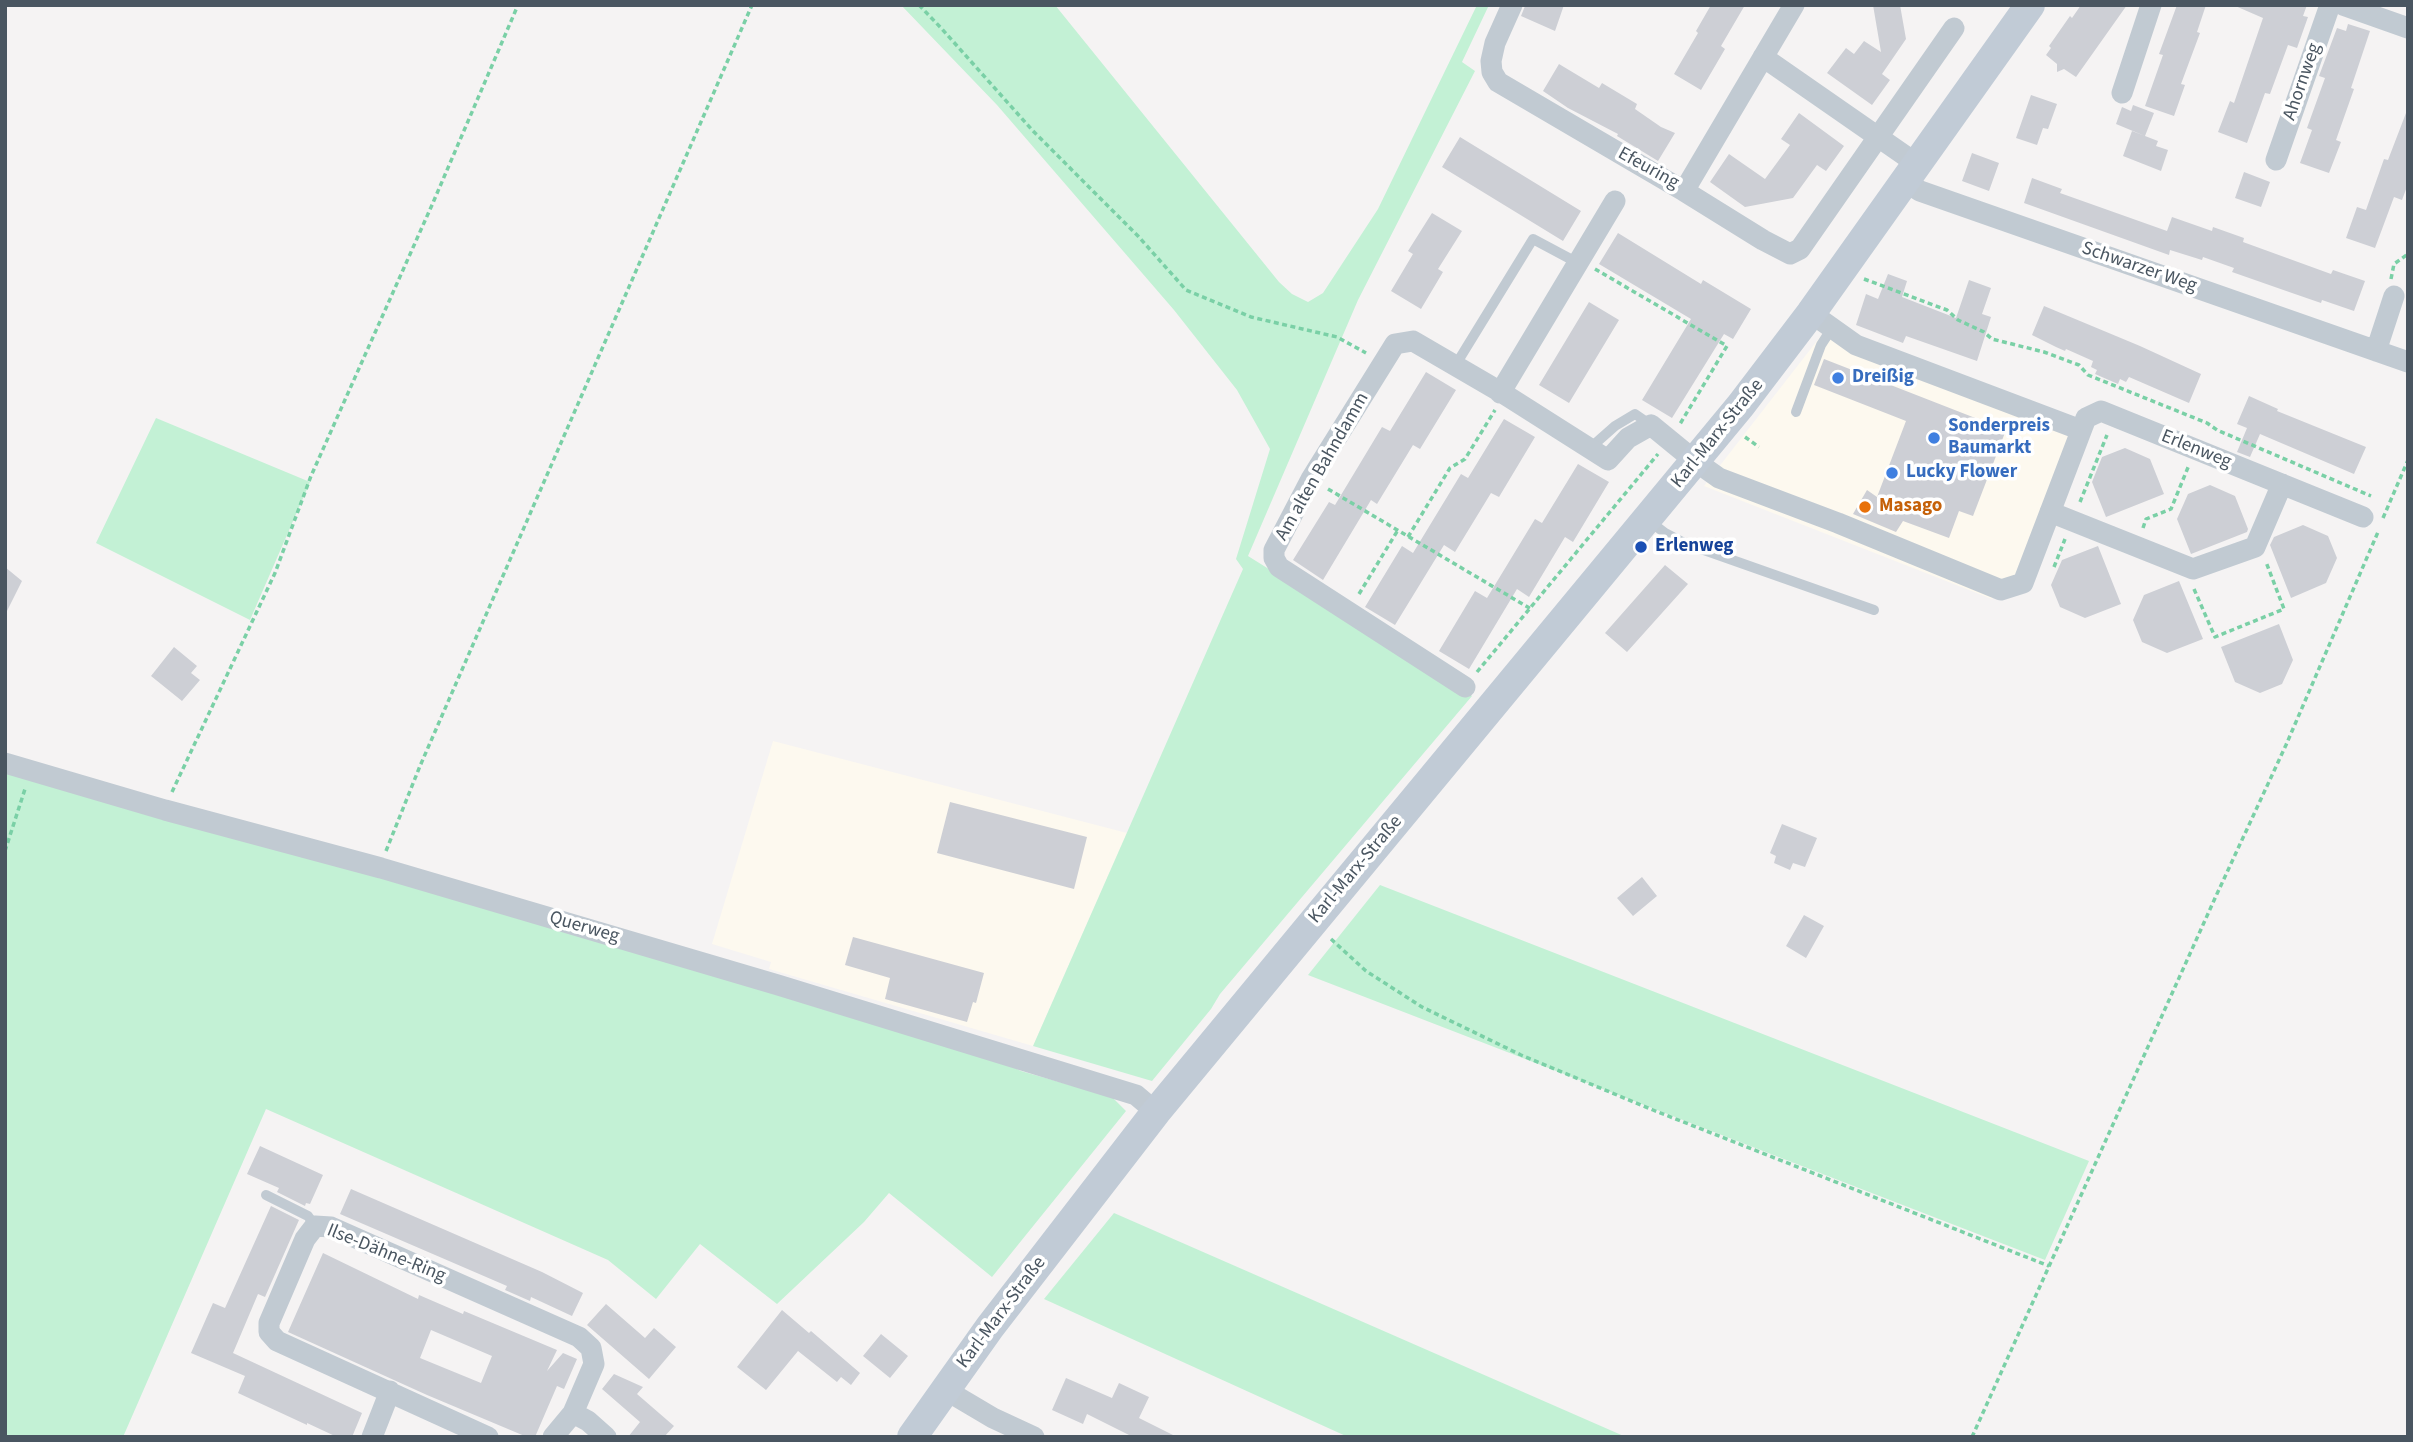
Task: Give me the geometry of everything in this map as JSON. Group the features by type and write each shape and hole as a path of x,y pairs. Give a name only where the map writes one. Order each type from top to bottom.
{"main road":[{"name":"Karl-Marx-Straße","path":"912,1437 944,1390 1131,1150 1156,1112 1479,698 1648,520 1734,414 1822,321 1910,173 2030,5"}],"street":[{"name":"Efeuring","path":"1512,5 1495,43 1491,61 1492,72 1498,82 1684,191 1794,5"},
{"path":"2122,93 2151,5"},
{"name":"Ahornweg","path":"2276,160 2330,5"},
{"path":"2343,5 2408,28"},
{"path":"1684,191 1790,254 1800,249 1954,28"},
{"path":"1763,57 1877,137 1910,173"},
{"name":"Schwarzer Weg","path":"1910,173 1920,191 2408,362"},
{"path":"1502,394 1615,201"},
{"path":"2376,351 2395,296"},
{"path":"1822,321 1856,345 2081,430"},
{"name":"Am alten Bahndamm","path":"1479,698 1279,567 1274,558 1274,550 1311,479 1395,344 1413,341 1608,460 1628,438 1651,425 1695,461"},
{"path":"1695,461 1719,478 2001,590 2023,583 2086,418 2101,411 2114,416"},
{"name":"Erlenweg","path":"2114,416 2363,517"},
{"path":"2050,512 2193,569 2255,547 2282,484"},
{"name":"Querweg","path":"5,763 165,810 381,868 778,985 1136,1096 1156,1112"},
{"name":"Ilse-Dähne-Ring","path":"488,1437 277,1340 269,1332 269,1323 305,1239 316,1226 331,1227 579,1337 591,1348 594,1364 573,1413 553,1437"},
{"path":"944,1390 993,1418 1034,1437"},
{"path":"372,1437 390,1391"},
{"path":"573,1413 606,1437"}],"lane":[{"path":"1455,366 1533,239 1579,262"},
{"path":"1796,412 1821,345 1822,321"},
{"path":"1648,520 1684,543 1874,610"},
{"path":"266,1195 309,1216 316,1226"}],"path":[{"path":"165,810 275,573 311,476 518,5"},
{"path":"381,868 411,788 752,5"},
{"path":"919,5 1032,131 1138,236 1186,290 1251,317 1337,337 1384,363"},
{"path":"2395,296 2389,290 2394,264 2408,254"},
{"path":"1579,262 1727,346 1674,435"},
{"path":"1858,277 1947,310 1958,320 1984,332 1992,339 2044,352 2078,365 2088,375 2207,423 2217,430 2371,496"},
{"path":"1408,537 1450,468 1465,459 1502,394"},
{"path":"2054,567 2114,416"},
{"path":"1743,436 1759,447"},
{"path":"1479,698 1531,609 1661,450"},
{"path":"2135,546 2146,519 2171,509 2196,450"},
{"path":"1972,1437 2286,745 2408,460"},
{"path":"1311,479 1531,609"},
{"path":"1348,613 1398,530"},
{"path":"2193,569 2190,578 2215,637 2284,609 2261,550 2255,547"},
{"path":"5,851 30,770"},
{"path":"1327,936 1366,971 1422,1007 1521,1055 2049,1266"}],"shaded area":[{"path":"1827,328 2077,432 2018,580 2000,587 1992,599 1704,486"},
{"path":"773,741 1127,833 1033,1046 769,969 771,962 712,944"}],"green space":[{"path":"901,5 1055,5 1279,282 1292,294 1308,302 1323,293 1378,209 1477,5 1489,5 1462,62 1475,71 1358,300 1248,556 1472,696 1220,994 1211,1009 1152,1081 1033,1046 1243,569 1236,559 1270,449 1237,390 1174,310 997,105"},
{"path":"156,418 310,482 250,620 96,543"},
{"path":"5,772 369,874 997,1059 1021,1071 1112,1097 1126,1111 992,1277 889,1193 864,1222 777,1304 700,1244 656,1299 608,1260 266,1109 123,1437 5,1437"},
{"path":"1380,885 2089,1161 2045,1260 1308,975"},
{"path":"1114,1213 1626,1437 1348,1437 1044,1299"}],"building":[{"path":"1564,5 1555,31 1521,16 1525,6"},
{"path":"1711,5 1745,5 1721,46 1725,49 1701,90 1674,74"},
{"path":"1873,5 1900,5 1906,39 1882,74 1890,80 1872,105 1827,73 1846,48 1854,54 1864,41 1881,52"},
{"path":"2081,5 2127,5 2076,77 2064,69 2057,72 2057,64 2046,55 2051,48 2049,46 2070,16 2072,18"},
{"path":"2177,5 2206,5 2197,32 2200,33 2181,84 2185,85 2174,116 2145,106 2163,55 2159,54"},
{"path":"2233,5 2307,5 2303,16 2308,17 2297,48 2288,45 2270,94 2265,93 2247,143 2218,132 2230,101 2234,103 2263,18"},
{"path":"2348,24 2370,31 2336,140 2341,142 2329,173 2300,163 2312,130 2307,128 2325,78 2319,76 2337,28 2346,31"},
{"path":"1559,64 1599,88 1602,83 1637,104 1635,109 1661,127 1675,133 1658,161 1617,136 1618,134 1568,108 1543,91"},
{"path":"2031,95 2057,104 2048,129 2043,128 2037,145 2016,138"},
{"path":"2133,105 2154,113 2145,136 2116,124 2122,107 2131,111"},
{"path":"1799,113 1844,146 1826,171 1817,165 1793,198 1745,207 1710,182 1729,154 1765,179 1790,145 1781,139"},
{"path":"2406,113 2408,184 2402,200 2394,197 2375,248 2346,238 2357,207 2366,210 2384,159 2388,160"},
{"path":"2132,131 2158,141 2156,146 2168,150 2161,171 2123,156"},
{"path":"1460,137 1581,211 1563,241 1442,167"},
{"path":"1972,153 1999,163 1989,191 1962,181"},
{"path":"2244,172 2270,182 2261,207 2235,198"},
{"path":"2032,178 2062,189 2060,193 2167,231 2172,217 2212,231 2213,227 2244,238 2243,242 2331,274 2333,270 2365,281 2354,311 2322,300 2321,303 2232,272 2234,268 2203,257 2202,260 2170,250 2169,255 2024,203"},
{"path":"1432,213 1462,231 1438,269 1443,272 1421,309 1391,291 1413,254 1408,251"},
{"path":"1618,233 1701,284 1703,280 1751,309 1733,339 1724,334 1672,418 1642,400 1691,319 1599,264"},
{"path":"1888,274 1907,281 1902,297 1956,318 1969,280 1991,288 1982,314 1991,317 1977,361 1906,336 1903,343 1856,325 1866,294 1878,299"},
{"path":"1589,302 1619,320 1569,403 1539,385"},
{"path":"2044,306 2201,374 2189,403 2129,377 2126,382 2120,379 2118,384 2095,374 2097,370 2091,367 2093,361 2032,335"},
{"path":"1824,359 2006,430 1973,516 1959,511 1949,538 1903,521 1896,532 1853,514 1867,490 1877,497 1906,421 1814,385"},
{"path":"1426,372 1456,390 1420,449 1413,445 1377,504 1371,500 1323,580 1293,560 1329,502 1335,505 1382,427 1390,431"},
{"path":"2249,396 2278,409 2277,411 2366,447 2354,474 2260,434 2250,457 2237,452 2247,428 2237,424"},
{"path":"1504,419 1535,437 1499,497 1491,493 1455,552 1444,545 1395,625 1365,607 1402,546 1413,553 1461,474 1468,478"},
{"path":"2125,448 2150,459 2164,494 2106,517 2092,482 2102,457"},
{"path":"1578,464 1609,482 1573,542 1565,537 1529,597 1517,589 1469,669 1439,651 1475,591 1487,598 1535,519 1542,523"},
{"path":"2210,485 2235,496 2248,529 2247,532 2191,554 2177,519 2188,494"},
{"path":"2303,525 2328,536 2337,558 2326,583 2291,598 2270,545 2274,537"},
{"path":"2098,546 2121,604 2085,618 2060,607 2051,585 2062,560"},
{"path":"1665,565 1688,584 1627,652 1605,633"},
{"path":"5,567 22,581 5,615"},
{"path":"2179,581 2203,639 2167,653 2142,642 2133,620 2144,595"},
{"path":"2279,624 2293,660 2282,684 2260,693 2235,682 2221,647"},
{"path":"174,647 197,666 191,673 200,680 182,701 151,676"},
{"path":"950,802 1087,837 1074,889 937,853"},
{"path":"1782,824 1817,838 1805,867 1793,863 1790,870 1774,863 1776,856 1770,853"},
{"path":"1642,877 1657,896 1633,916 1617,898"},
{"path":"1804,915 1824,926 1806,958 1786,946"},
{"path":"853,937 984,973 976,1003 973,1002 967,1022 885,999 890,978 845,965"},
{"path":"260,1146 323,1175 310,1204 306,1203 305,1206 277,1192 279,1188 247,1174"},
{"path":"351,1189 542,1272 583,1293 572,1316 531,1297 530,1301 505,1290 507,1286 340,1214"},
{"path":"271,1206 299,1220 265,1297 258,1294 233,1353 362,1413 352,1437 337,1437 238,1393 245,1376 191,1353 213,1303 225,1308"},
{"path":"323,1253 418,1299 419,1295 463,1314 464,1311 557,1350 547,1371 563,1353 577,1359 564,1389 557,1386 535,1437 527,1437 288,1332","holes":["431,1330 492,1356 481,1383 420,1358"]},
{"path":"606,1304 645,1338 654,1328 676,1347 649,1379 587,1325"},
{"path":"782,1310 860,1373 851,1385 841,1377 837,1382 798,1351 766,1390 737,1367"},
{"path":"881,1334 908,1356 890,1378 863,1356"},
{"path":"614,1374 643,1387 637,1394 674,1426 664,1437 628,1437 640,1422 602,1389"},
{"path":"1066,1378 1112,1398 1119,1383 1149,1397 1139,1418 1177,1437 1133,1437 1087,1414 1083,1424 1052,1410"}],"place":[{"name":"Dreißig","path":"1838,378"},
{"name":"Sonderpreis Baumarkt","path":"1934,438"},
{"name":"Lucky Flower","path":"1892,473"},
{"name":"Masago","path":"1865,507"},
{"name":"Erlenweg","path":"1641,547"}]}
